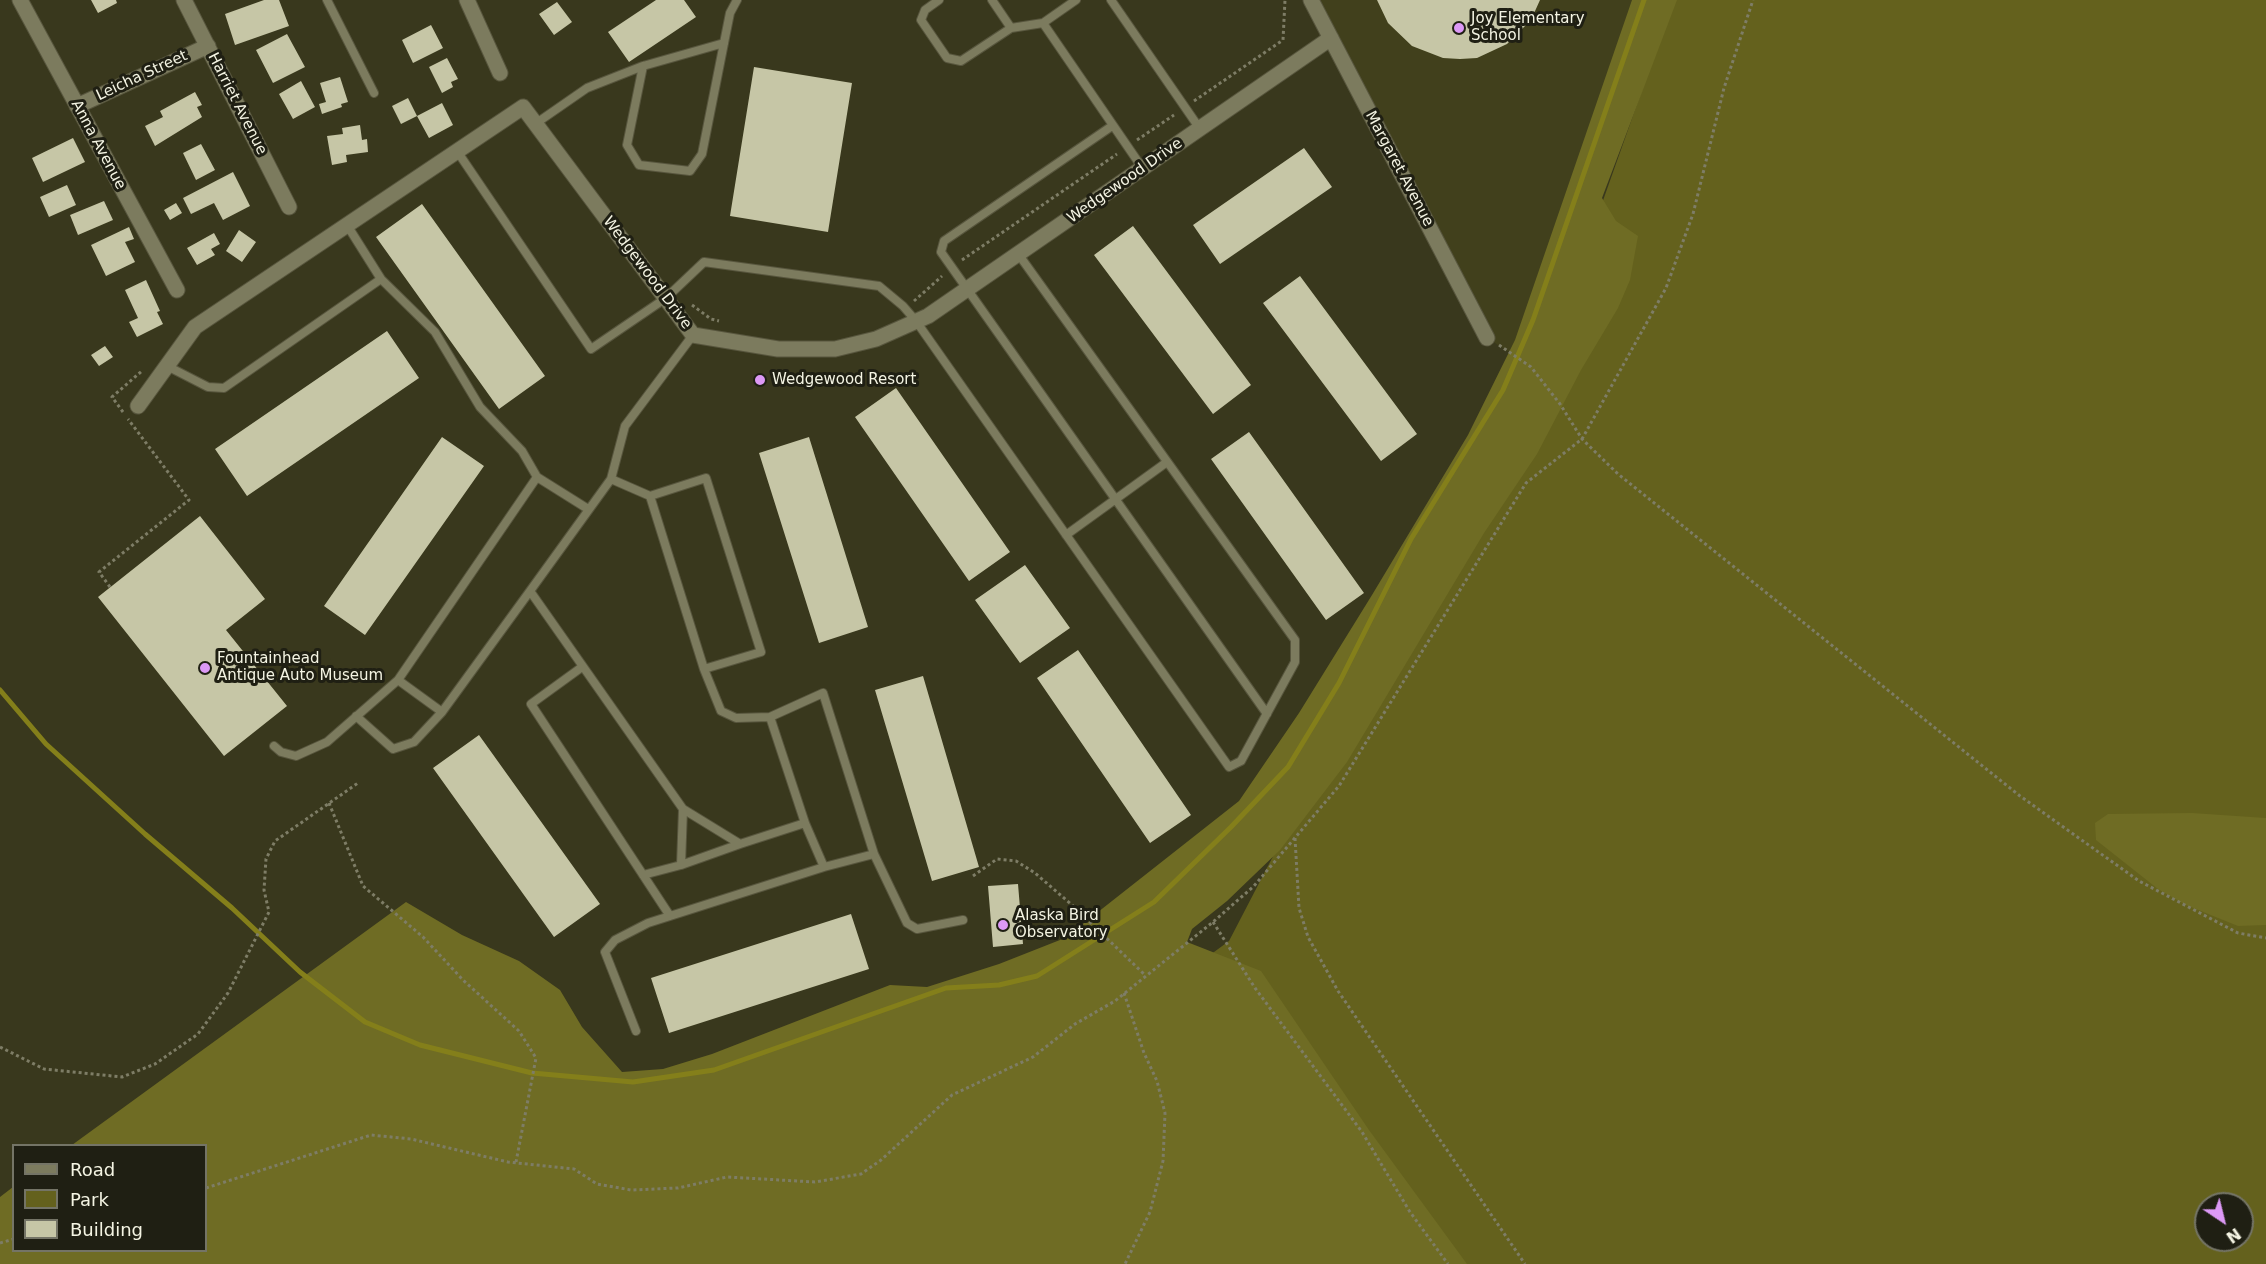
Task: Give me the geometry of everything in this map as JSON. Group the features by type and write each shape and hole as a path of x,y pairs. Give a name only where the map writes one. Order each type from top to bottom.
{"street":[{"name":"Anna Avenue","path":"20,0 177,290"},
{"name":"Harriet Avenue","path":"184,0 289,207"},
{"path":"467,0 500,74"},
{"name":"Margaret Avenue","path":"1311,0 1487,338"},
{"name":"Wedgewood Drive","path":"138,406 195,327 524,107 693,334 778,349 836,349 876,339 916,321 967,291 1331,38"},
{"name":"Leicha Street","path":"77,106 207,46"}],"lane":[{"path":"327,0 374,93"},
{"path":"643,66 627,145 639,165 690,171 702,154 730,13 737,0"},
{"path":"939,0 925,9 921,20 947,58 962,61 1011,28 1043,22 1076,0"},
{"path":"992,0 1011,28"},
{"path":"1111,0 1200,129"},
{"path":"1043,22 1143,169"},
{"path":"535,124 587,88 643,66 724,43"},
{"path":"1112,126 944,242 941,252 1267,714"},
{"path":"457,151 591,349 666,298 704,262 879,286 903,306 916,321 1229,767 1241,761 1295,662 1295,640 1019,255"},
{"path":"347,225 381,279 435,332 480,406 522,451 537,477 588,509"},
{"path":"167,366 208,387 224,388 381,279"},
{"path":"356,716 393,749 414,742 442,712 611,479 625,426 693,334"},
{"path":"1066,535 1167,462"},
{"path":"274,746 281,752 296,756 327,742 398,680 537,477"},
{"path":"611,479 650,496 706,478 761,652 704,669"},
{"path":"650,496 704,669 721,711 736,718 770,717 823,693 874,854 907,923 917,929 963,920"},
{"path":"530,591 683,809 740,844"},
{"path":"582,667 531,704 670,916"},
{"path":"398,680 442,712"},
{"path":"770,717 805,823 824,867"},
{"path":"681,865 683,809"},
{"path":"643,875 681,865 805,823"},
{"path":"636,1031 604,952 615,940 648,923 824,867 874,854"}],"path":[{"path":"207,1188 296,1161 371,1135 411,1139 516,1162 574,1169 597,1184 631,1190 678,1188 727,1177 815,1182 861,1174 881,1160 952,1095 1033,1057 1075,1024 1124,993 1214,922 1254,886 1339,786 1526,483 1582,439 1666,288 1694,214 1725,88 1753,0"},
{"path":"1501,346 1531,367 1560,404 1582,439 1618,474 2020,796 2139,881 2238,933 2266,938"},
{"path":"0,1047 44,1069 122,1077 155,1064 198,1034 228,993 269,912 264,890 266,859 275,841 358,783"},
{"path":"329,803 363,886 423,937 463,980 519,1031 536,1058 516,1162"},
{"path":"1296,838 1299,908 1308,937 1338,991 1525,1264"},
{"path":"973,876 997,859 1016,861 1035,873 1085,917 1145,975"},
{"path":"1214,922 1255,988 1362,1132 1410,1212 1448,1264"},
{"path":"1124,993 1144,1053 1157,1081 1165,1113 1163,1161 1150,1212 1125,1264"}],"shaded area":[{"path":"1311,0 1644,0 1517,357 1487,338"},
{"path":"1632,0 1677,0 1602,198 1616,221 1638,236 1630,280 1618,308 1581,370 1537,454 1484,533 1347,762 1280,850 1227,901 1192,929 1187,942 1261,971 1369,1130 1467,1264 0,1264 0,1197 12,1188 12,1252 207,1252 207,1144 73,1144 406,902 462,935 519,961 560,990 582,1027 622,1072 663,1069 712,1054 890,985 927,987 999,964 1065,938 1239,801 1299,713 1468,435 1515,340"},
{"path":"2192,813 2266,818 2266,925 2238,926 2186,905 2158,889 2096,840 2095,823 2108,814"}],"green space":[{"path":"1674,0 2266,0 2266,1264 790,1264 1229,941 1282,839 1527,415"}],"building":[{"path":"91,0 116,0 117,3 98,13"},
{"path":"264,0 279,0 289,26 235,45 225,14"},
{"path":"656,0 684,0 696,17 629,62 608,32"},
{"name":"Joy Elementary School","path":"1377,0 1540,0 1531,20 1507,44 1477,58 1460,59 1443,58 1412,46 1388,23"},
{"path":"557,2 572,22 554,35 539,14"},
{"path":"431,25 443,48 413,63 402,40"},
{"path":"287,34 305,67 273,83 256,50"},
{"path":"447,58 458,79 451,82 453,87 442,93 429,67"},
{"path":"754,67 852,83 828,232 730,216"},
{"path":"340,77 348,102 341,104 342,107 322,114 319,104 326,102 320,83"},
{"path":"301,81 315,107 293,119 279,94"},
{"path":"195,92 202,105 197,107 202,117 155,146 145,126 163,117 160,111"},
{"path":"408,98 417,116 401,124 392,106"},
{"path":"442,103 453,125 429,138 417,116"},
{"path":"360,125 362,140 367,139 368,152 346,155 347,162 332,165 327,136 343,134 342,128"},
{"path":"73,138 85,162 43,182 32,158"},
{"path":"201,144 215,170 196,180 183,153"},
{"path":"1304,148 1332,187 1220,264 1193,225"},
{"path":"233,172 250,206 223,220 214,203 191,214 183,198"},
{"path":"67,185 76,205 49,217 40,197"},
{"path":"104,201 113,220 78,235 70,215"},
{"path":"176,203 182,213 170,220 164,210"},
{"path":"422,204 545,376 499,409 376,237"},
{"path":"1133,226 1251,385 1213,414 1094,255"},
{"path":"129,227 134,239 125,242 135,262 106,276 91,245"},
{"path":"239,230 256,242 242,262 226,251"},
{"path":"214,233 220,244 211,249 215,255 197,265 187,248"},
{"path":"1300,276 1417,434 1381,461 1263,303"},
{"path":"146,280 160,311 157,312 163,324 137,337 129,322 138,318 125,290"},
{"path":"387,331 419,378 247,496 215,449"},
{"path":"105,346 113,357 99,366 91,355"},
{"path":"896,388 1010,552 969,581 855,417"},
{"path":"1249,432 1364,593 1326,620 1211,459"},
{"path":"442,437 484,466 365,635 324,606"},
{"path":"809,437 868,627 819,643 759,453"},
{"name":"Fountainhead Antique Auto Museum","path":"200,516 265,599 226,630 287,706 224,756 98,597"},
{"path":"1025,565 1070,628 1020,663 975,600"},
{"path":"1078,650 1191,815 1150,843 1037,678"},
{"path":"923,676 979,867 932,881 875,690"},
{"path":"479,735 600,904 554,937 433,768"},
{"path":"1018,884 1023,944 993,947 988,886"},
{"path":"851,914 869,969 669,1033 651,978"}],"waterway":[{"path":"0,690 46,744 145,834 232,908 300,972 365,1022 420,1045 532,1073 633,1082 714,1070 946,988 999,985 1037,976 1154,902 1231,827 1288,767 1339,683 1411,539 1503,390 1533,320 1644,0"}],"place":[{"name":"Joy Elementary School","path":"1459,28"},
{"name":"Wedgewood Resort","path":"760,380"},
{"name":"Fountainhead Antique Auto Museum","path":"205,668"},
{"name":"Alaska Bird Observatory","path":"1003,925"}]}
